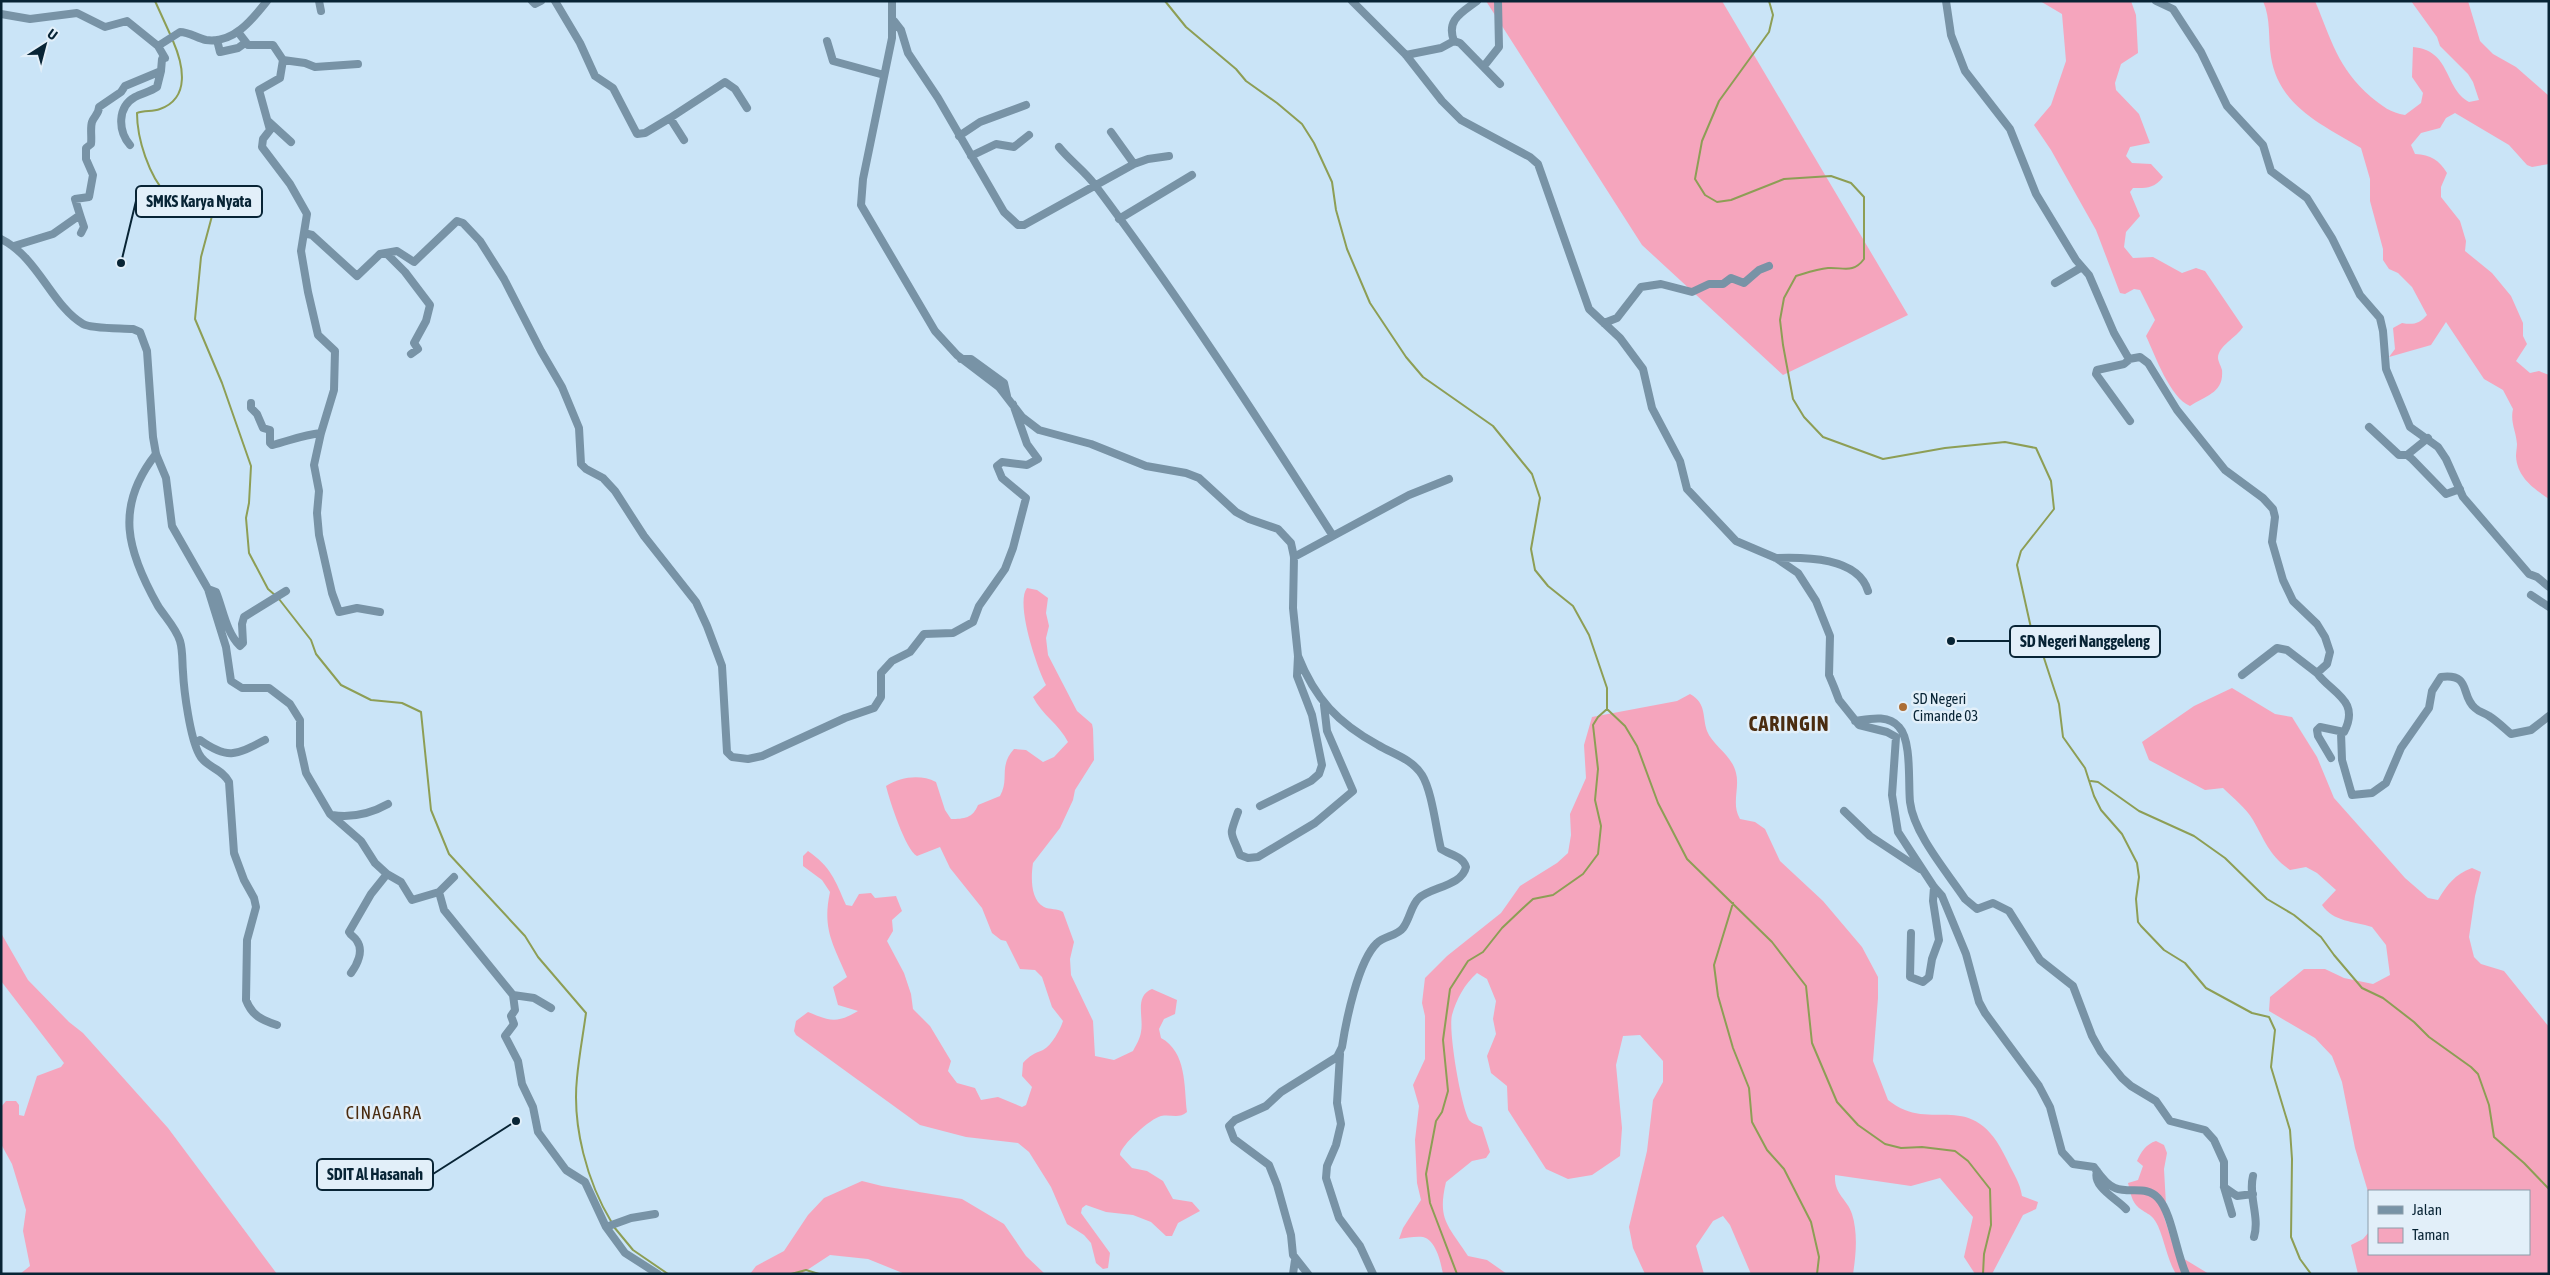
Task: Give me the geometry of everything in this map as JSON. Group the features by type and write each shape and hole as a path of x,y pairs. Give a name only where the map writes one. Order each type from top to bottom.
{"street":[{"path":"160,45 176,33 183,32 198,38 217,40 238,32 267,1"},
{"path":"318,1 321,11"},
{"path":"532,1 535,4 541,1"},
{"path":"555,1 580,43 595,76 612,88 637,134 645,133 725,82 735,89 746,108"},
{"path":"892,1 894,21 890,52 862,178 861,205 924,317 946,345 1007,396 1022,417 1039,430 1091,444 1146,466 1186,473 1199,478 1241,515 1282,531 1291,543 1294,557 1293,619 1298,656 1297,676 1312,715 1322,759 1322,769 1311,781 1301,787 1260,806"},
{"path":"1352,1 1406,55 1442,101 1461,120 1536,161 1589,309 1620,338 1643,369 1652,408 1680,462 1684,482 1692,496 1736,541 1776,558 1798,573 1816,601 1830,636 1829,674 1839,700 1862,727 1887,732 1896,737 1892,795 1895,817 1902,838 1922,870 1942,896 1966,954 1979,1002 1985,1013 2042,1091 2050,1106 2062,1152 2073,1164 2079,1166 2088,1164 2097,1170 2110,1186 2116,1189 2149,1191 2159,1199 2165,1209 2186,1274"},
{"path":"1454,41 1450,31 1452,24 1459,15 1477,1"},
{"path":"1484,66 1499,47 1498,1"},
{"path":"1946,1 1951,35 1965,71 2010,129 2036,194 2092,280 2114,333 2130,359"},
{"path":"2156,1 2170,6 2183,22 2201,52 2227,106 2262,145 2271,170 2307,198 2332,238 2360,295 2380,318 2386,369 2408,423 2413,429 2428,438 2443,454 2474,513 2529,574 2537,577 2549,587"},
{"path":"1,14 30,19 77,13 105,27 127,21 160,45 165,58 162,60 162,71 157,87 135,97 122,111 123,134 130,145"},
{"path":"894,21 901,30 908,53 924,75 1004,212 1018,225 1024,225 1134,164 1148,159 1169,156"},
{"path":"238,32 245,43 250,46 273,46 283,60 280,78 259,90 270,131 264,139 262,147 286,178 307,214 301,255 316,330 321,340 333,348 335,354 334,390 315,459 319,491 318,524 332,593 339,612 357,608 380,612"},
{"path":"217,40 220,52 238,48 245,43"},
{"path":"1406,55 1441,48 1454,41 1460,43 1500,84"},
{"path":"827,42 833,61 884,74"},
{"path":"283,60 305,63 315,67 358,64"},
{"path":"82,233 84,227 75,199 81,196 88,198 91,188 90,182 93,175 85,152 86,148 91,144 91,124 99,112 99,107 121,92 125,86 162,71"},
{"path":"959,136 980,122 1026,105"},
{"path":"670,118 684,140"},
{"path":"268,121 291,142"},
{"path":"1111,132 1134,164"},
{"path":"971,156 996,144 1014,147 1029,136"},
{"path":"1059,147 1071,162 1080,166 1095,184 1248,405 1333,536"},
{"path":"1119,219 1192,176"},
{"path":"14,246 53,234 80,215"},
{"path":"304,233 312,235 355,275 359,275 377,256 397,250 414,262 457,221 463,223 480,241 523,312 532,335 571,406 579,428 581,464 586,469 603,478 615,491 644,536 682,583 700,610 722,666 727,752 732,758 748,759 762,756 845,718 874,708 881,697 882,673 892,661 910,652 924,634 953,633 973,622 979,606 1005,569 1013,548 1026,498 1002,478 998,464 1002,462 1027,466 1038,460 1027,444 1013,404"},
{"path":"1,240 14,246 65,308 85,325 132,329 140,332 147,351 156,454 166,478 172,526 208,589 226,647 231,682 242,688 269,688 290,704 300,720 300,746 306,773 330,814 361,841 375,863 387,874 402,882 412,900 438,892 454,877"},
{"path":"388,254 405,272 430,305 426,321 414,343 418,349 411,354"},
{"path":"1604,323 1617,318 1641,287 1669,285 1692,292 1709,284 1723,284 1731,278 1744,284 1759,270 1769,266"},
{"path":"2055,283 2082,267"},
{"path":"2130,421 2096,374 2097,370 2124,364 2130,359 2140,357 2148,363 2174,405 2225,470 2263,498 2273,509 2275,517 2272,542 2283,580 2292,600 2317,624 2326,637 2330,652 2327,664 2318,673"},
{"path":"251,402 251,408 258,414 263,428 270,430 270,443 272,445 289,442 295,437 321,433"},
{"path":"2369,427 2399,455 2407,455 2428,438"},
{"path":"156,454 135,487 130,510 130,533 140,569 181,643 184,686 196,743 202,759 223,774 229,782 234,853 244,880 254,898 255,917 247,940 246,1000 250,1009 260,1020 277,1024"},
{"path":"2407,455 2446,494 2460,489"},
{"path":"1294,557 1409,495 1449,479"},
{"path":"1776,558 1801,556 1834,564 1860,575 1865,581 1868,591"},
{"path":"208,589 216,592 220,608 240,646 243,643 243,618 286,591"},
{"path":"2531,595 2549,607"},
{"path":"2242,675 2277,648 2287,650 2318,673 2327,685 2345,699 2347,727 2341,733 2344,770 2352,795 2357,796 2379,790 2386,783 2401,748 2429,708 2432,691 2441,677 2450,676 2460,680 2465,686 2472,705 2491,717 2511,734 2531,730 2549,716"},
{"path":"1298,656 1315,693 1324,705 1354,730 1401,756 1419,771 1426,784 1441,849 1464,862 1466,867 1464,873 1443,887 1421,896 1403,929 1378,942 1368,954 1360,970 1340,1054 1337,1104 1341,1124 1336,1145 1327,1166 1326,1178 1338,1218 1360,1246 1373,1274"},
{"path":"1238,812 1231,826 1230,835 1240,855 1248,858 1258,857 1314,823 1353,791 1327,731 1324,705"},
{"path":"1855,721 1879,718 1888,720 1899,727 1904,735 1906,747 1913,816 1965,898 1977,909 1993,903 2009,911 2040,960 2073,986 2092,1036 2101,1052 2122,1078 2156,1102 2170,1121 2198,1128 2211,1135 2224,1162 2224,1187 2232,1214"},
{"path":"2331,758 2318,736 2317,730 2320,727 2341,733"},
{"path":"196,743 200,740 217,752 230,754 265,740"},
{"path":"330,814 356,815 370,812 388,804"},
{"path":"1844,811 1870,836 1922,870"},
{"path":"351,973 356,966 360,950 357,941 349,932 371,894 387,874"},
{"path":"1911,933 1910,977 1923,982 1929,977 1932,959 1939,940 1933,901 1934,887"},
{"path":"438,892 444,910 513,995 515,1010 511,1016 514,1024 505,1036 518,1061 522,1084 533,1107 538,1132 566,1170 585,1182 607,1227 625,1253 658,1274"},
{"path":"513,995 534,998 551,1008"},
{"path":"1293,1274 1295,1260 1291,1234 1271,1171 1264,1161 1234,1139 1229,1126 1235,1120 1266,1106 1281,1092 1340,1054"},
{"path":"2097,1170 2097,1179 2103,1189 2126,1208"},
{"path":"2253,1176 2256,1216 2254,1237"},
{"path":"2224,1187 2237,1196 2253,1194"},
{"path":"607,1227 618,1222 655,1214"},
{"path":"1295,1260 1308,1274"}],"green space":[{"path":"1486,1 1722,1 1908,315 1783,375 1642,245"},
{"path":"2040,1 2131,1 2136,15 2138,53 2121,64 2115,83 2116,90 2139,114 2150,143 2130,147 2126,156 2132,163 2151,164 2163,177 2153,186 2133,188 2130,192 2140,216 2126,232 2124,247 2133,258 2153,257 2182,273 2196,268 2205,271 2243,327 2224,346 2219,354 2218,359 2222,370 2222,378 2217,389 2190,406 2176,394 2170,385 2146,336 2155,320 2140,290 2134,289 2125,294 2120,293 2096,230 2051,150 2034,125 2051,105 2066,61 2062,14"},
{"path":"2263,1 2315,1 2331,41 2350,75 2379,103 2391,111 2405,115 2421,103 2423,93 2412,77 2413,47 2425,50 2441,62 2461,96 2469,102 2479,100 2468,74 2440,46 2437,37 2411,1 2468,1 2480,41 2493,54 2516,67 2549,96 2549,164 2532,167 2527,165 2509,145 2455,113 2446,118 2440,128 2421,133 2411,145 2415,154 2434,159 2447,173 2441,187 2441,197 2460,221 2466,241 2465,251 2492,273 2511,296 2523,323 2523,336 2527,344 2516,361 2530,373 2539,371 2549,375 2549,499 2532,486 2519,470 2516,456 2517,444 2512,414 2513,409 2503,390 2484,379 2446,322 2431,345 2389,357 2395,349 2393,328 2402,323 2416,323 2427,315 2412,287 2398,273 2389,269 2383,260 2383,249 2370,201 2370,179 2361,148 2305,113 2283,89 2271,57 2266,8"},
{"path":"1027,588 1037,590 1048,598 1046,613 1049,626 1046,638 1048,655 1077,711 1092,724 1093,729 1094,760 1075,790 1073,800 1060,828 1033,863 1032,887 1039,904 1046,908 1063,912 1074,942 1070,959 1071,975 1093,1021 1095,1056 1114,1060 1133,1051 1138,1042 1142,1026 1141,1002 1146,992 1152,989 1177,1000 1175,1014 1164,1019 1159,1029 1161,1038 1176,1052 1180,1061 1183,1071 1187,1112 1178,1116 1161,1116 1156,1118 1130,1139 1120,1155 1132,1168 1147,1171 1163,1181 1173,1199 1192,1202 1200,1211 1178,1223 1172,1236 1166,1236 1151,1222 1133,1215 1106,1212 1086,1205 1082,1208 1081,1213 1110,1253 1108,1268 1103,1269 1096,1263 1091,1243 1084,1235 1067,1224 1051,1187 1029,1152 1018,1143 966,1137 920,1125 796,1035 794,1031 796,1021 808,1012 833,1020 844,1018 858,1011 838,1005 833,987 847,977 833,945 828,926 827,916 830,892 822,880 803,866 803,856 808,851 827,869 846,905 852,906 859,894 871,893 875,898 896,896 902,911 892,920 893,931 887,941 904,973 911,994 913,1009 930,1026 951,1061 948,1071 957,1083 975,1088 981,1100 998,1097 1022,1107 1026,1105 1032,1087 1022,1076 1023,1063 1050,1045 1063,1021 1052,1007 1042,977 1035,970 1020,969 1006,941 1001,940 992,933 982,908 950,868 940,847 917,856 913,852 899,824 886,786 898,780 917,777 936,782 945,810 951,819 964,818 974,813 978,805 1000,796 1003,790 1006,761 1014,749 1026,750 1043,762 1054,757 1068,742 1033,697 1046,685 1033,651 1025,621 1024,596"},
{"path":"2232,688 2275,714 2292,717 2317,757 2334,798 2405,878 2428,898 2438,900 2452,881 2466,870 2472,868 2481,872 2475,896 2469,937 2474,957 2481,964 2504,971 2549,1027 2549,1274 2358,1274 2351,1245 2363,1239 2368,1233 2368,1255 2530,1255 2530,1190 2368,1190 2368,1192 2355,1148 2342,1082 2332,1056 2315,1038 2269,1011 2270,997 2304,969 2325,969 2344,978 2373,984 2390,975 2386,945 2372,927 2338,918 2327,911 2322,905 2336,890 2317,873 2306,867 2290,870 2277,859 2250,816 2223,788 2205,790 2149,760 2142,742 2194,706"},
{"path":"1690,694 1702,706 1707,731 1710,736 1734,767 1737,779 1736,808 1740,819 1755,822 1765,829 1780,861 1823,901 1862,947 1878,977 1873,1061 1888,1100 1904,1110 1920,1114 1966,1117 1980,1124 1994,1137 2018,1182 2022,1196 2038,1202 2036,1209 2023,1215 1992,1274 1975,1274 1964,1257 1973,1217 1940,1178 1911,1186 1835,1175 1835,1182 1839,1192 1850,1209 1854,1221 1856,1244 1853,1274 1751,1274 1730,1225 1723,1216 1713,1221 1696,1246 1704,1274 1645,1274 1633,1248 1629,1227 1647,1151 1653,1100 1663,1082 1663,1061 1640,1035 1623,1036 1616,1065 1622,1128 1620,1156 1592,1175 1568,1179 1546,1169 1508,1110 1507,1086 1491,1073 1487,1056 1496,1034 1493,1019 1496,1001 1487,979 1477,973 1465,987 1456,1003 1451,1024 1459,1085 1466,1112 1470,1121 1482,1127 1490,1152 1486,1158 1472,1161 1446,1182 1443,1205 1446,1222 1468,1256 1487,1260 1507,1274 1443,1274 1435,1247 1428,1239 1417,1237 1399,1239 1403,1228 1421,1200 1417,1183 1415,1140 1419,1106 1413,1085 1425,1059 1425,1016 1422,1003 1425,978 1447,956 1501,913 1520,886 1557,863 1568,853 1571,835 1570,814 1586,778 1584,745 1592,717 1677,701"},
{"path":"1,933 28,980 69,1022 83,1033 168,1128 277,1274 20,1274 30,1266 23,1231 26,1210 12,1164 1,1144 1,1107 6,1101 16,1101 19,1105 19,1115 24,1116 37,1076 61,1067 64,1063 1,981"},
{"path":"2156,1141 2164,1145 2167,1153 2164,1169 2166,1205 2163,1214 2176,1254 2209,1274 2176,1274 2156,1221 2136,1205 2132,1197 2128,1183 2138,1180 2143,1166 2137,1161 2144,1149"},
{"path":"862,1181 962,1199 1004,1224 1026,1256 1045,1274 905,1274 868,1259 830,1255 801,1274 750,1274 756,1266 784,1251 808,1215 824,1198"}],"waterway":[{"path":"155,1 170,34"},
{"path":"1165,1 1186,27 1236,69 1246,81 1302,124 1314,143 1332,182 1336,210 1347,249 1370,303 1406,357 1423,377 1493,426 1532,474 1540,498 1531,549 1535,570 1548,586 1573,606 1589,635 1607,688 1607,709 1625,726 1637,746 1658,803 1687,859 1772,942 1806,986 1812,1043 1837,1102 1858,1125 1885,1144 1901,1148 1922,1147 1955,1151 1968,1161 1990,1189 1991,1225 1984,1254 1983,1274"},
{"path":"1769,1 1773,15 1769,32 1719,101 1702,141 1695,179 1705,195 1717,202 1731,200 1784,179 1831,176 1851,183 1864,197 1864,259 1856,267 1824,269 1796,276 1784,298 1780,320 1793,399 1804,417 1823,437 1883,459 1945,448 2005,442 2036,448 2051,481 2054,509 2021,551 2017,565 2031,628 2043,655 2059,704 2063,737 2085,768 2094,796 2101,810 2122,834 2137,863 2139,877 2136,899 2138,922 2164,950 2185,963 2206,988 2252,1013 2269,1017 2275,1030 2271,1067 2290,1130 2292,1159 2291,1237 2300,1259 2311,1274"},
{"path":"173,41 180,60 182,80 180,89 177,97 170,104 157,110 137,113 139,134 150,168 167,195 180,197 203,194 212,206 212,216 201,257 195,319 222,383 251,466 249,503 246,518 249,553 268,589 276,596"},
{"path":"279,599 311,640 316,654 341,685 371,700 402,703 421,712 431,810 449,854 525,936 538,957 586,1013 577,1078 576,1096 579,1134 595,1190 612,1223"},
{"path":"1457,1274 1430,1203 1426,1174 1436,1121 1442,1112 1448,1091 1443,1040 1450,989 1468,961 1483,952 1502,928 1522,909 1533,899 1553,895 1583,874 1598,854 1601,826 1595,800 1598,769 1593,725 1598,717 1607,709"},
{"path":"2091,781 2098,782 2139,811 2194,836 2225,858 2267,899 2294,915 2321,937 2362,988 2383,998 2414,1022 2429,1037 2471,1067 2478,1074 2489,1105 2494,1137 2524,1163 2549,1189"},
{"path":"1733,903 1714,965 1718,996 1733,1048 1749,1088 1752,1122 1767,1150 1784,1169 1811,1222 1819,1257 1817,1274"},
{"path":"614,1227 633,1250 668,1274"},
{"path":"791,1274 806,1270 819,1274"}],"place":[{"name":"SMKS Karya Nyata","path":"121,263"},
{"name":"SD Negeri Nanggeleng","path":"1951,641"},
{"name":"SD Negeri Cimande 03","path":"1903,707"},
{"name":"SDIT Al Hasanah","path":"516,1121"}],"district":[{"name":"CARINGIN","path":"1789,723"},
{"name":"CINAGARA","path":"384,1112"}]}
